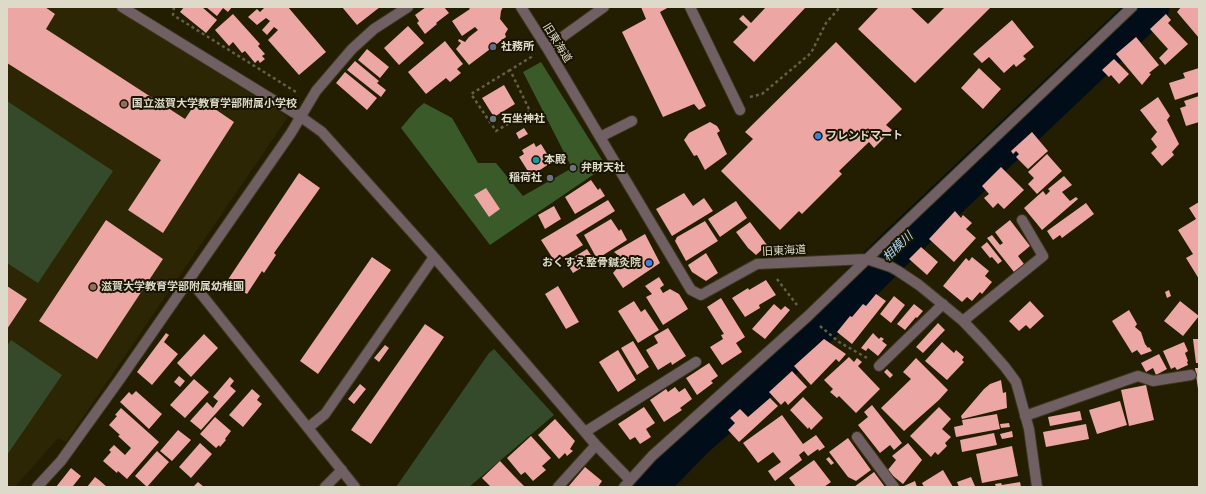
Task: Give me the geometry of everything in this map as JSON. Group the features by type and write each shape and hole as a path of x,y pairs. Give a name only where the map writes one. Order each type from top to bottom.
{"street":[{"path":"122,7 301,117 322,132 434,257 585,432 627,484 652,456 870,260 1132,7"},
{"path":"37,487 61,461 190,280 291,133 316,92 352,49 374,29 408,7"},
{"name":"旧東海道","path":"520,7 547,48 691,290 701,295 757,264 870,260 891,267 919,285 963,321 1005,367 1016,382 1029,429 1037,487"},
{"path":"547,48 604,7"},
{"path":"690,7 738,105"},
{"path":"600,137 632,121"},
{"path":"963,321 1043,256 1022,220"},
{"path":"309,427 325,414 434,257"},
{"path":"190,280 309,427 355,487"},
{"path":"879,366 943,304"},
{"path":"585,432 696,362"},
{"path":"1025,416 1138,376 1153,381 1191,375"},
{"path":"857,437 894,487"},
{"path":"558,487 596,445"},
{"path":"324,487 342,470"}],"path":[{"path":"174,7 173,15 310,101"},
{"path":"738,105 762,94 811,53 826,23 840,7"},
{"path":"510,70 530,112 496,131 471,94 510,70 547,48"},
{"path":"775,264 777,279 808,316"},
{"path":"825,330 840,342 879,366"}],"shaded area":[{"path":"7,7 114,7 288,117 66,442 58,438 15,487 7,487"}],"green space":[{"path":"541,62 606,166 490,245 401,128 424,103 452,118 478,163 496,163 523,196 572,168 523,72"},
{"path":"7,101 113,171 38,283 7,263"},
{"path":"11,340 62,375 7,455 7,346"},
{"path":"494,349 554,415 469,487 396,487 489,353"}],"building":[{"path":"7,7 45,7 55,14 46,29 185,119 199,98 234,122 163,233 128,210 161,160 7,63"},
{"path":"184,7 202,7 217,20 206,33 180,12"},
{"path":"206,7 232,7 228,12 223,8 217,16"},
{"path":"265,7 288,7 326,52 299,75 268,40 278,30 274,27 267,35 262,30 270,21 266,18 257,25 248,17 257,9 260,12"},
{"path":"342,7 380,7 357,25"},
{"path":"426,7 444,7 449,13 425,34 417,23 419,21 415,15"},
{"path":"468,7 503,7 500,19 508,29 505,34 506,37 469,65 456,49 461,43 458,41 459,39 465,42 478,30 475,27 462,36 452,21 470,9"},
{"path":"641,7 669,7 660,12 706,106 699,110 694,104 663,117 622,32 646,19"},
{"path":"766,7 806,7 754,62 733,42 748,27 739,19 743,15 751,23"},
{"path":"879,7 910,7 928,24 945,7 991,7 915,83 858,29"},
{"path":"1181,7 1199,7 1199,38 1177,12"},
{"path":"233,14 260,44 258,46 265,54 262,56 265,59 260,63 258,60 255,63 245,51 242,53 233,42 229,46 215,30"},
{"path":"1166,14 1171,20 1168,23 1188,44 1165,65 1159,58 1168,49 1150,29"},
{"path":"1012,20 1034,47 1023,56 1026,59 1016,67 1014,64 1004,73 989,57 982,63 973,54"},
{"path":"408,26 424,43 399,65 384,48"},
{"path":"1136,37 1159,65 1149,73 1151,74 1142,85 1116,54"},
{"path":"445,41 463,64 457,69 461,73 450,82 446,78 426,94 408,72"},
{"name":"フレンドマート","path":"836,42 902,109 886,125 892,130 874,148 869,142 839,171 842,174 802,214 799,211 780,230 721,171 753,139 745,132"},
{"path":"367,49 389,67 380,78 358,60"},
{"path":"1114,59 1129,74 1119,84 1111,75 1109,77 1102,70"},
{"path":"355,61 379,81 377,83 386,90 381,97 347,70"},
{"path":"979,68 1001,89 983,109 961,88"},
{"path":"1199,68 1199,92 1175,100 1169,83 1185,78 1183,73"},
{"path":"345,72 377,98 367,110 336,83"},
{"path":"504,85 515,104 494,117 482,98"},
{"path":"1199,96 1199,122 1186,126 1180,108 1186,106 1184,101"},
{"path":"1158,97 1170,116 1167,120 1179,144 1172,152 1174,155 1162,166 1151,153 1157,147 1151,139 1157,132 1140,110"},
{"path":"710,122 717,126 720,131 717,133 727,154 705,170 697,155 694,156 684,140 689,133"},
{"path":"524,128 528,134 519,139 516,133"},
{"path":"1032,132 1048,151 1028,169 1016,157 1019,154 1016,151 1013,154 1011,151"},
{"name":"本殿","path":"534,143 536,147 541,144 552,162 531,176 519,157 524,154 522,150"},
{"path":"1047,154 1062,171 1037,194 1028,184 1034,178 1028,172"},
{"path":"1001,167 1024,190 1004,209 998,203 993,208 984,198 989,194 982,186"},
{"path":"299,173 320,188 274,253 276,255 264,273 262,271 247,294 227,281"},
{"path":"1064,176 1072,185 1062,192 1070,201 1076,197 1078,199 1042,230 1024,208 1043,191 1046,195 1050,191 1048,189"},
{"path":"591,180 598,190 600,188 605,196 575,214 565,197"},
{"path":"486,188 500,209 489,217 474,195"},
{"path":"684,193 693,206 704,198 713,211 672,236 656,209"},
{"path":"608,200 615,211 576,235 583,245 555,262 541,240"},
{"path":"736,201 747,218 720,237 708,219"},
{"path":"1199,202 1199,279 1186,258 1193,254 1178,230 1196,219 1189,208"},
{"path":"1086,203 1094,214 1062,238 1060,235 1053,240 1047,231"},
{"path":"554,206 561,219 545,229 538,215"},
{"path":"955,211 961,218 963,215 972,223 966,229 976,238 954,262 929,239"},
{"path":"611,219 619,231 621,229 627,240 597,259 584,235"},
{"path":"106,220 163,259 97,359 39,321"},
{"path":"1010,220 1030,246 1018,256 1024,264 1014,272 987,238 992,235 1000,245 1003,243 995,232"},
{"path":"705,221 718,241 686,261 675,241 677,237"},
{"path":"750,222 767,245 756,255 748,248 736,232"},
{"path":"645,234 660,263 623,288 613,273 624,260 614,252"},
{"path":"987,242 1002,261 998,264 992,257 990,258 981,247"},
{"path":"921,247 938,262 927,275 909,259"},
{"path":"587,249 594,260 573,273 566,262"},
{"path":"706,253 718,273 706,281 692,272 688,265"},
{"path":"372,257 391,270 318,374 300,361"},
{"path":"972,257 989,271 985,276 992,282 982,294 980,292 972,301 967,297 962,302 943,286 966,258 969,261"},
{"path":"659,277 664,285 660,288 663,293 670,289 679,294 688,309 663,325 646,297 652,294 645,286"},
{"path":"766,280 776,295 759,305 760,308 745,317 732,298 748,288 749,290"},
{"path":"7,286 27,299 7,329"},
{"path":"558,286 579,322 566,329 545,294"},
{"path":"1169,290 1171,296 1167,298 1165,292"},
{"path":"876,294 886,301 852,344 837,332 850,316 852,317 863,304 866,306"},
{"path":"894,296 905,305 891,323 880,314"},
{"path":"721,298 745,337 736,343 742,352 722,365 710,347 723,339 721,335 724,334 707,307"},
{"path":"634,301 641,312 645,309 659,330 638,343 618,311"},
{"path":"1030,301 1044,316 1030,329 1026,325 1019,331 1009,321"},
{"path":"1180,301 1199,316 1183,336 1164,321"},
{"path":"774,304 781,310 785,306 790,310 765,339 752,329"},
{"path":"914,304 923,311 905,330 897,324"},
{"path":"1129,310 1137,324 1135,327 1141,332 1145,344 1152,351 1141,355 1137,350 1132,353 1112,321"},
{"path":"938,323 945,330 923,353 916,347"},
{"path":"425,324 444,337 371,444 351,430"},
{"path":"668,328 686,356 672,365 671,362 658,370 646,350 658,343 654,336"},
{"path":"166,333 169,335 164,342 178,354 152,385 137,372"},
{"path":"873,333 879,339 881,337 884,339 882,341 887,345 878,356 868,348 866,351 861,348"},
{"path":"204,334 218,348 191,377 177,363"},
{"path":"824,339 846,354 839,362 836,359 811,385 794,366"},
{"path":"1193,339 1199,339 1199,363 1196,363"},
{"path":"633,341 649,367 637,375 621,348"},
{"path":"942,342 954,353 956,350 964,357 962,360 964,362 947,380 925,361"},
{"path":"1184,342 1188,351 1185,353 1188,365 1177,370 1175,367 1171,369 1163,351"},
{"path":"385,345 389,348 379,362 374,358"},
{"path":"618,350 636,380 618,392 599,362"},
{"path":"1159,354 1167,369 1156,375 1153,368 1146,372 1141,363"},
{"path":"849,357 854,362 857,358 862,362 858,366 880,389 856,413 839,396 837,398 830,392 833,389 824,380"},
{"path":"916,358 948,390 904,431 881,408 911,379 903,372"},
{"path":"709,363 718,376 711,381 713,383 697,395 686,378"},
{"path":"1195,368 1199,368 1199,389 1198,389"},
{"path":"887,369 893,375 890,378 884,372"},
{"path":"792,371 807,387 788,405 785,401 781,405 769,392"},
{"path":"179,376 185,381 180,387 174,382"},
{"path":"230,377 234,381 230,386 236,391 201,430 190,421 207,402 213,408 218,401 213,397"},
{"path":"194,379 209,392 185,418 170,405"},
{"path":"1001,380 1003,393 1006,392 1007,408 962,419 961,416 984,389 990,384"},
{"path":"360,384 366,389 354,404 348,399"},
{"path":"1146,385 1154,420 1129,426 1121,390"},
{"path":"675,387 679,392 685,388 692,399 680,408 682,410 664,422 650,400 666,389 668,392"},
{"path":"252,389 260,396 257,400 262,404 243,427 229,415"},
{"path":"136,391 162,414 149,429 120,402 129,392 132,395"},
{"path":"803,397 823,418 811,430 809,427 808,429 790,410"},
{"path":"770,398 778,406 739,442 728,430 735,423 730,418 740,409 748,417"},
{"path":"1120,401 1127,425 1097,434 1089,410"},
{"path":"872,405 902,443 894,450 890,445 880,453 858,425 868,417 864,412"},
{"path":"644,407 655,423 646,429 651,437 640,444 635,437 630,440 618,424"},
{"path":"939,407 951,419 942,429 951,437 945,443 947,446 938,455 935,452 931,457 910,436"},
{"path":"121,408 159,442 127,479 103,461 111,452 109,450 114,445 125,455 131,448 109,425 117,416 115,415"},
{"path":"1080,411 1082,420 1050,426 1048,417"},
{"path":"997,414 1000,429 956,437 954,427 963,425 962,420"},
{"path":"782,415 803,444 816,435 825,447 819,451 818,449 808,456 804,451 799,455 802,460 775,481 768,471 781,462 773,452 758,463 743,443"},
{"path":"215,417 231,431 220,447 219,445 216,448 200,434"},
{"path":"555,419 575,441 570,449 573,451 567,456 565,453 559,459 538,435"},
{"path":"1009,423 1010,427 1001,428 1000,424"},
{"path":"1086,424 1089,439 1046,447 1043,432"},
{"path":"178,430 191,440 172,461 160,451"},
{"path":"1012,431 1013,437 1002,439 1000,434"},
{"path":"994,433 997,445 962,452 960,440"},
{"path":"531,436 551,458 542,466 546,470 533,481 525,472 521,475 507,458"},
{"path":"848,438 871,470 856,481 848,477 829,452"},
{"path":"200,443 212,454 191,478 179,467"},
{"path":"908,443 922,460 903,484 887,471 896,460 892,456"},
{"path":"1012,446 1018,476 982,483 976,454"},
{"path":"157,451 169,462 147,487 135,476"},
{"path":"829,457 834,463 831,465 826,459"},
{"path":"814,460 831,482 824,487 796,487 789,478"},
{"path":"500,461 525,487 491,487 482,478"},
{"path":"585,467 602,481 598,487 568,487"},
{"path":"71,468 81,476 73,486 74,487 56,487"},
{"path":"943,470 953,487 924,487 922,483"},
{"path":"874,472 885,487 854,487"},
{"path":"95,477 99,480 107,487 87,487"},
{"path":"971,477 975,486 959,487 957,482"},
{"path":"915,481 917,487 904,486"},
{"path":"198,482 204,487 194,486"},
{"path":"1020,482 1021,487 996,487 995,484 1001,483 1002,485"}],"waterway":[{"name":"相模川","path":"647,487 696,437 814,331 894,250 1150,7"}],"place":[{"name":"社務所","path":"493,47"},
{"name":"国立滋賀大学教育学部附属小学校","path":"124,104"},
{"name":"石坐神社","path":"493,119"},
{"name":"フレンドマート","path":"818,136"},
{"name":"本殿","path":"536,160"},
{"name":"弁財天社","path":"573,168"},
{"name":"稲荷社","path":"550,178"},
{"name":"おくすえ整骨鍼灸院","path":"649,263"},
{"name":"滋賀大学教育学部附属幼稚園","path":"93,287"}]}
